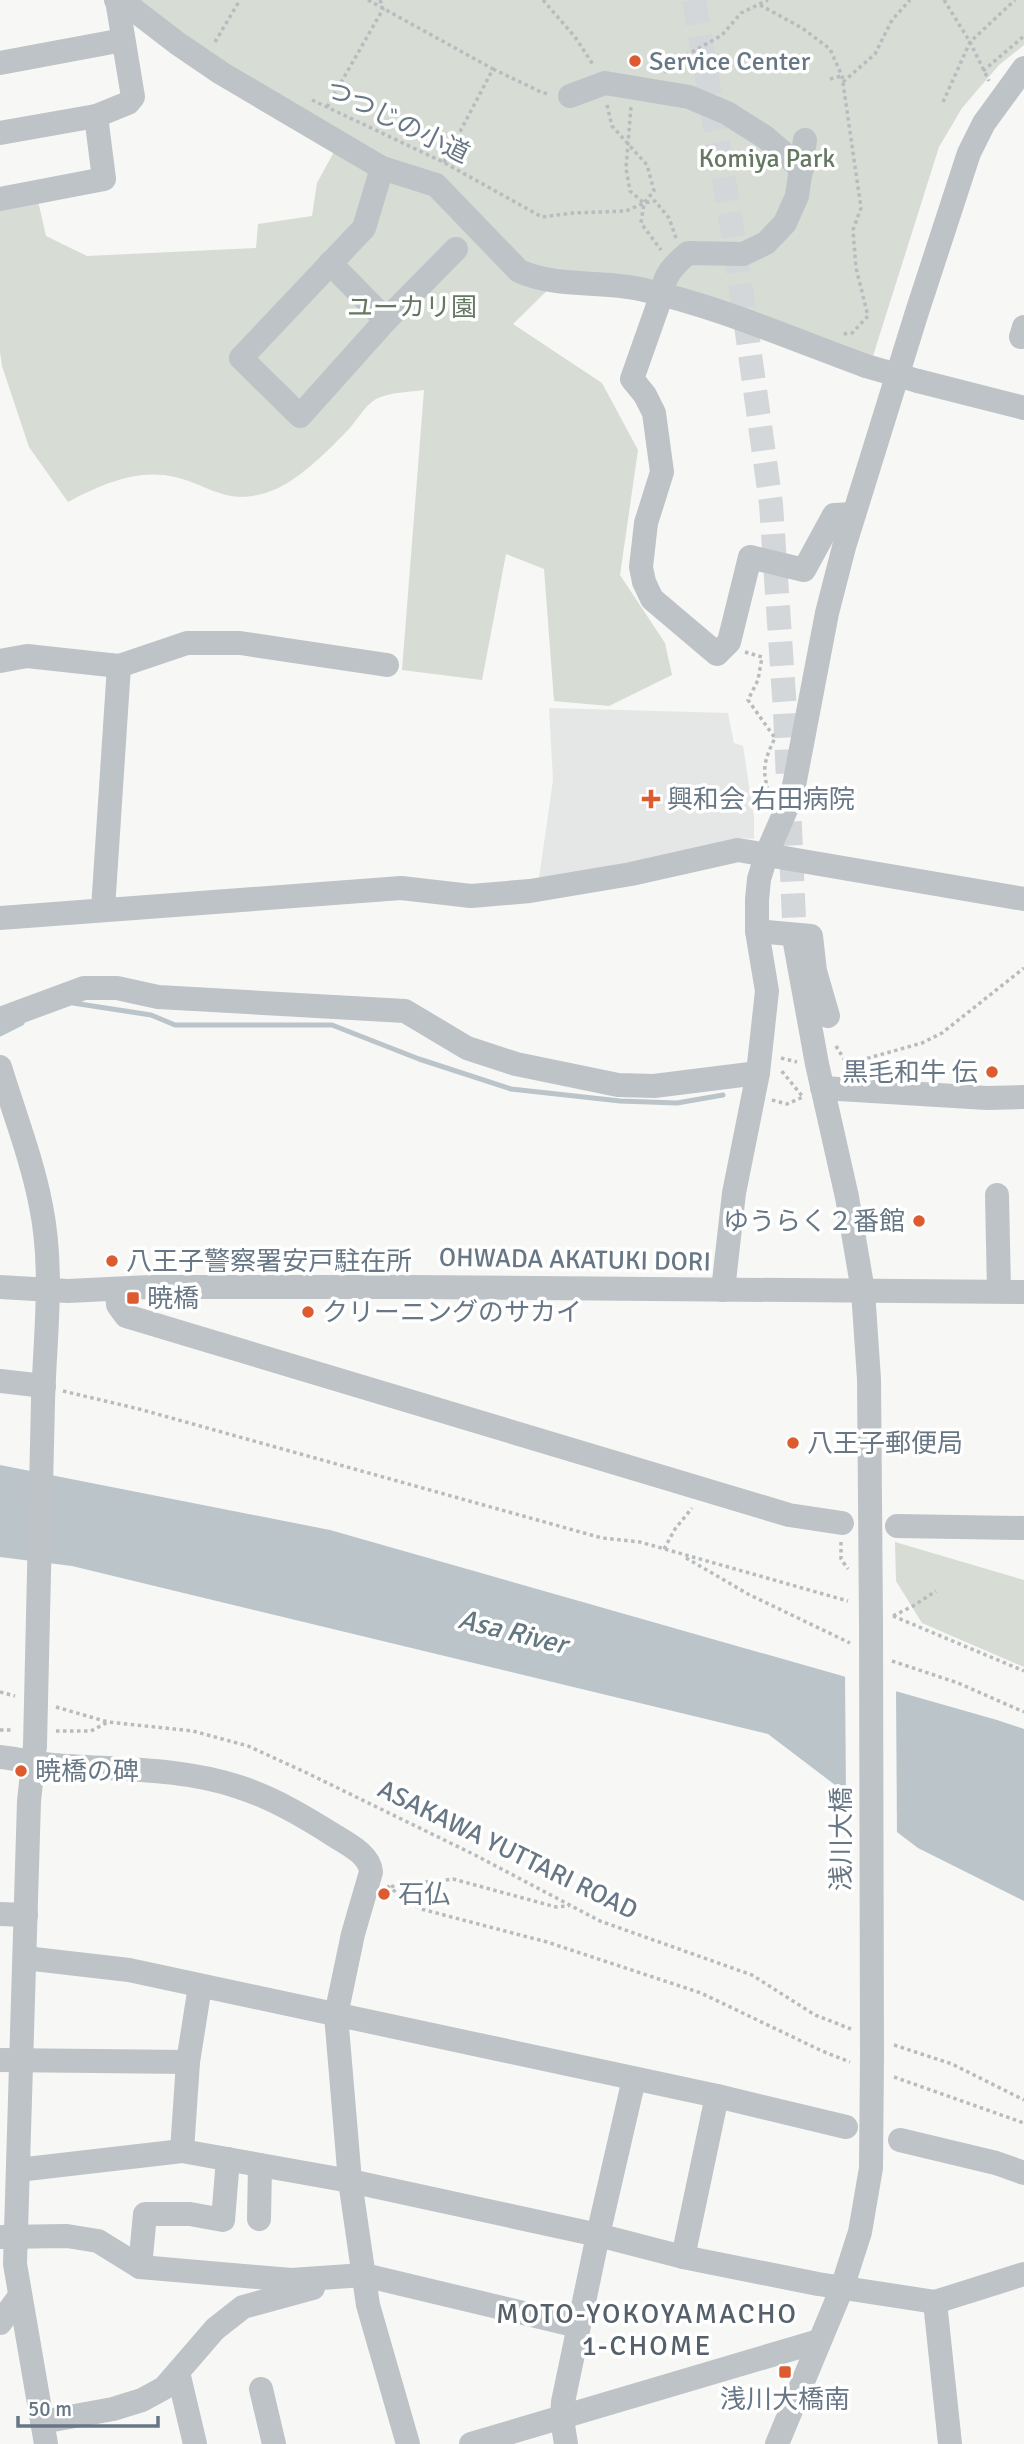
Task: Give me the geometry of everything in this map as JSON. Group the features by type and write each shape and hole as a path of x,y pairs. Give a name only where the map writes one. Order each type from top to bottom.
{"street":[{"path":"0,133 96,116 128,103 133,97 116,0"},
{"path":"116,0 221,73 382,168 440,174 519,271 537,279 636,288 663,287 684,300 866,366 1024,408"},
{"path":"0,63 123,40"},
{"path":"723,1290 734,1192 762,1074 767,990 757,931 759,879 767,853 792,796 827,613 854,514 968,153 984,123 1024,68"},
{"path":"570,96 617,85 689,97 727,113 765,137 802,169"},
{"path":"0,199 104,179 96,116"},
{"path":"804,140 797,196 785,223 766,243 743,254 688,253 672,267 663,287 632,379 645,395 654,413 662,472 646,523 641,567 644,582 652,599 717,654 729,642 750,557 804,570 834,515 854,514"},
{"path":"382,168 364,228 241,358 300,416 386,320 456,249"},
{"path":"330,263 386,320"},
{"path":"0,662 27,656 119,666 187,643 240,643 387,665"},
{"path":"103,909 119,666"},
{"path":"0,918 401,888 471,896 530,891 631,874 738,850 1024,899"},
{"path":"757,931 811,936 815,971 828,1016"},
{"name":"浅川大橋","path":"777,2444 842,2288 860,2232 870,2179 882,1619 863,1291 847,1197 813,1092 795,943"},
{"path":"0,1019 84,988 117,988 158,997 405,1012 467,1048 516,1063 618,1085 654,1086 762,1074"},
{"path":"0,1067 41,1207 48,1314 48,1392 35,1753 29,1801 25,1958 10,2060 18,2170 8,2237 7,2270 20,2297 44,2433 142,2400 164,2388 215,2329 243,2306 364,2275"},
{"path":"813,1092 1024,1097"},
{"path":"997,1195 999,1291"},
{"name":"OHWADA AKATUKI DORI","path":"0,1287 117,1291 150,1287 1024,1292"},
{"path":"117,1291 118,1305 126,1316 841,1529"},
{"path":"0,1381 48,1392"},
{"path":"897,1526 1024,1528"},
{"path":"0,1757 35,1753 50,1765 153,1770 237,1786 276,1802 350,1846 367,1860 380,1882 353,1934 336,2015 350,2181 368,2305 408,2444"},
{"path":"0,1914 26,1914"},
{"path":"25,1958 129,1970 717,2096 846,2127"},
{"path":"182,2151 188,2062 200,1986"},
{"path":"10,2060 188,2062"},
{"path":"566,2444 562,2419 563,2402 634,2079"},
{"path":"683,2257 717,2096"},
{"path":"900,2140 996,2163 1024,2173"},
{"path":"18,2170 182,2151 350,2181 598,2235 683,2257 842,2288 935,2302 1024,2274"},
{"path":"140,2267 145,2214 190,2214 223,2220 228,2159"},
{"path":"259,2219 260,2165"},
{"path":"8,2237 67,2236 98,2241 140,2267 291,2280 364,2275 578,2326"},
{"path":"0,2323 20,2297"},
{"path":"935,2302 950,2444"},
{"path":"471,2444 819,2342"},
{"path":"178,2372 195,2444"},
{"path":"261,2389 274,2444"}],"path":[{"path":"205,35 215,43 240,0"},
{"path":"368,0 493,69 543,93"},
{"path":"327,107 383,9 380,0"},
{"path":"543,0 617,85 632,114 626,168 630,191 644,203"},
{"path":"655,90 671,64 722,35 741,13 768,0"},
{"path":"843,82 875,54 892,20 910,0"},
{"path":"944,0 1000,99"},
{"path":"943,102 970,42 1015,0"},
{"path":"760,5 802,28 830,49 842,76 861,208 853,230 856,268 868,316 852,333 840,335"},
{"path":"983,71 1024,36"},
{"path":"440,174 493,69"},
{"path":"830,79 842,76"},
{"path":"617,85 606,103 612,126 647,165 654,191 644,203 641,223 660,248 664,261 663,287"},
{"name":"つつじの小道","path":"305,96 440,174 542,217 626,211 644,203"},
{"path":"644,203 655,201 669,218 676,238 688,253"},
{"path":"725,647 762,657 758,680 748,700 775,738 764,764 763,775 772,801"},
{"path":"847,1064 922,1043 942,1033 1024,968"},
{"path":"799,1063 762,1074 787,1104 813,1092"},
{"path":"48,1392 139,1409 602,1538 640,1542 848,1601"},
{"path":"664,1549 675,1529 710,1492"},
{"path":"841,1529 841,1559 848,1569"},
{"path":"676,1553 748,1594 855,1645"},
{"path":"882,1619 914,1606 936,1591"},
{"path":"882,1619 1024,1671"},
{"path":"886,1658 958,1683 1024,1712"},
{"path":"0,1692 22,1698"},
{"name":"ASAKAWA YUTTARI ROAD","path":"48,1705 108,1722 192,1731 248,1746 464,1850 600,1921 752,1975 815,2015 853,2029"},
{"path":"380,1882 433,1882 453,1879 556,1907 571,1906"},
{"path":"380,1882 421,1909 547,1942 701,1993 822,2051 952,2064 1024,2100"},
{"path":"894,2077 1024,2123"}],"shaded area":[{"name":"興和会 右田病院","path":"549,708 728,713 734,743 743,746 754,818 754,839 738,838 678,855 539,878 553,780"}],"green space":[{"name":"Komiya Park","path":"116,0 1024,0 1024,45 999,65 962,108 939,147 873,356 563,275 513,324 602,383 638,450 620,575 665,643 672,675 609,706 554,701 544,569 506,554 482,680 402,670 424,390 376,399 311,466 278,488 253,496 230,496 175,477 147,475 106,484 68,502 29,447 2,366 0,352 0,208 38,201 46,236 87,256 256,248 258,224 312,216 317,183 342,137"},
{"path":"895,1542 1024,1580 1024,1667 922,1623 896,1581"}],"water":[{"name":"Asa River","path":"0,1465 330,1530 1024,1729 1024,1901 918,1848 768,1734 72,1566 0,1557"}],"pier":[{"path":"845,1673 896,1687 897,1836 846,1797"}],"waterway":[{"path":"73,1003 151,1015 175,1025 332,1025 419,1059 511,1089 620,1101 677,1103 723,1095"},
{"path":"0,1034 22,1023"}],"tunnel":[{"path":"694,0 734,240 771,504 785,711 795,943"}],"place":[{"name":"Service Center","path":"635,61"},
{"name":"興和会 右田病院","path":"651,799"},
{"name":"黒毛和牛 伝","path":"992,1072"},
{"name":"ゆうらく２番館","path":"919,1221"},
{"name":"八王子警察署安戸駐在所","path":"112,1261"},
{"name":"暁橋","path":"133,1298"},
{"name":"クリーニングのサカイ","path":"308,1312"},
{"name":"八王子郵便局","path":"793,1443"},
{"name":"暁橋の碑","path":"21,1771"},
{"name":"石仏","path":"384,1894"},
{"name":"浅川大橋南","path":"785,2372"}],"district":[{"name":"MOTO-YOKOYAMACHO 1-CHOME","path":"647,2329"}],"park label":[{"name":"ユーカリ園","path":"412,307"}]}
